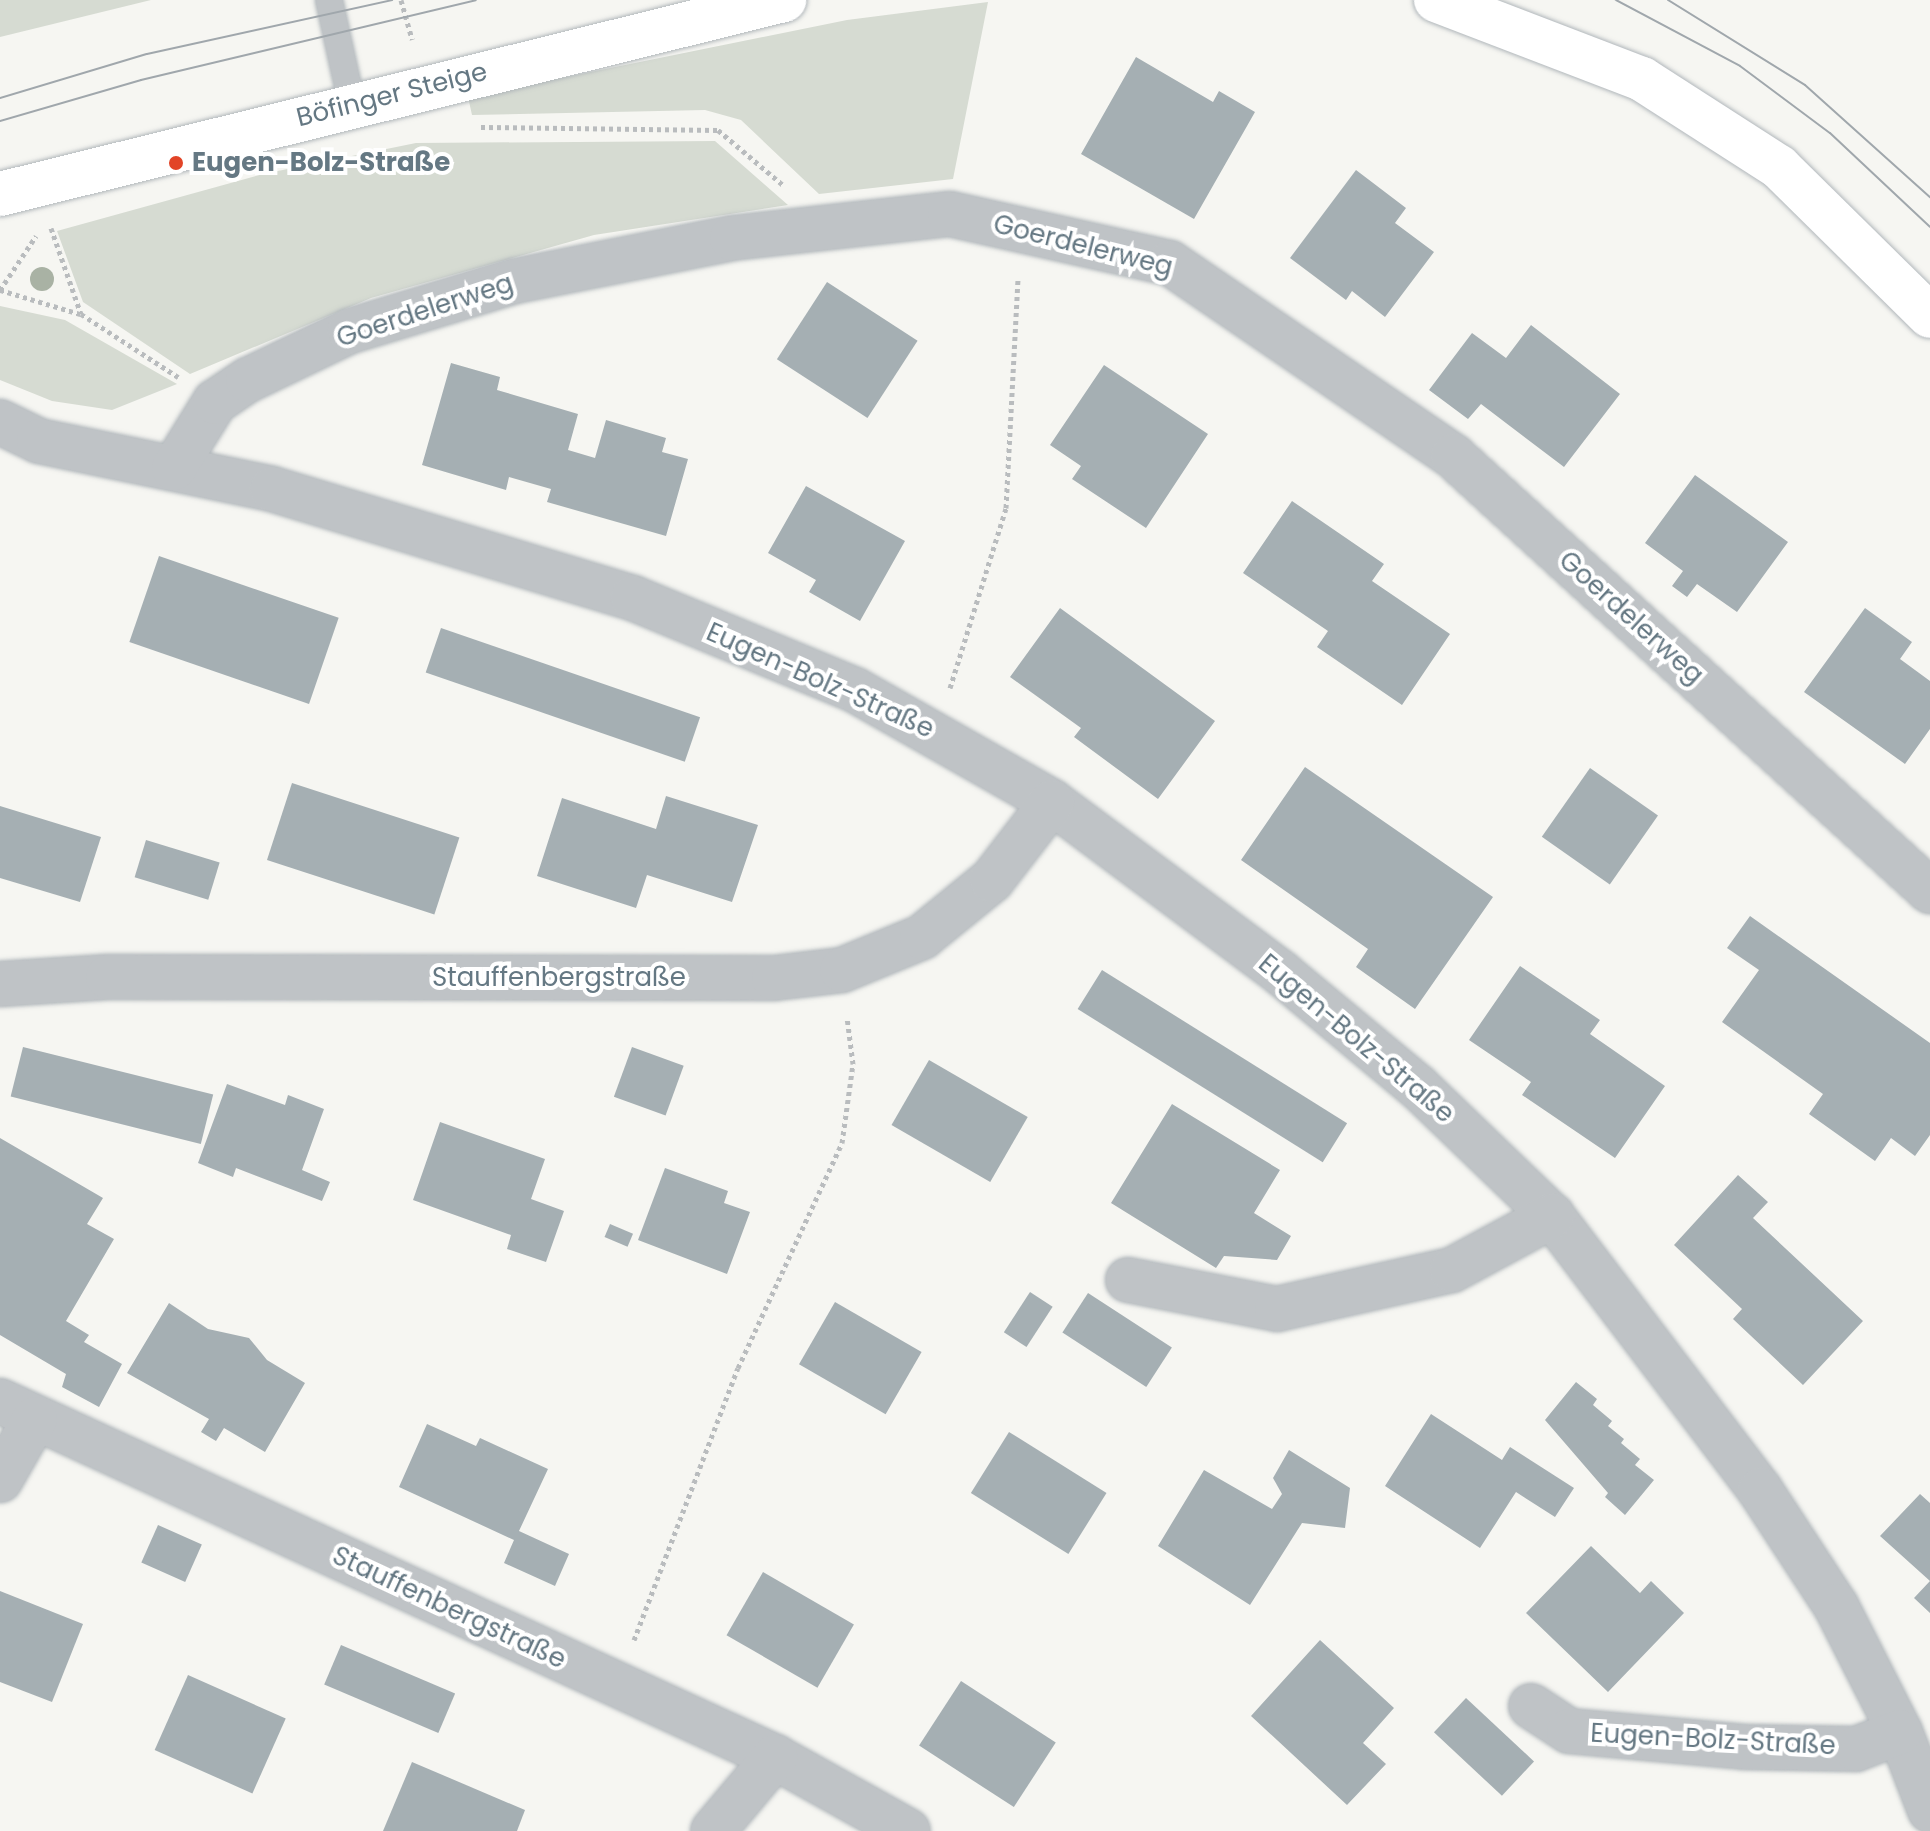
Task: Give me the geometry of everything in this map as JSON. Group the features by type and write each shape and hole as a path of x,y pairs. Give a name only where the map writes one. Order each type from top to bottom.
{"street":[{"name":"Böfinger Steige","path":"0,194 449,80 784,0"},
{"path":"1436,0 1642,79 1779,167 1930,316"},
{"name":"Goerdelerweg","path":"215,402 350,331 515,281 814,227 950,214 1170,263 1453,456 1930,891"},
{"path":"174,468 215,402"},
{"name":"Eugen-Bolz-Straße","path":"0,422 39,441 272,489 633,598 855,690 936,732 1052,802 1281,973 1418,1087 1552,1216 1760,1490 1836,1606 1900,1732 1930,1810"},
{"name":"Stauffenbergstraße","path":"0,984 108,977 774,978 842,970 922,937 992,880 1052,802"},
{"path":"1128,1280 1277,1309 1452,1270 1552,1216"},
{"name":"Stauffenbergstraße","path":"0,1480 18,1410 775,1757 908,1831"},
{"name":"Eugen-Bolz-Straße","path":"1531,1706 1569,1731 1744,1747 1856,1749 1900,1732"},
{"path":"713,1831 775,1757"}],"lane":[{"path":"329,0 352,105"}],"path":[{"path":"401,0 412,39"},
{"path":"449,80 461,126 718,130 797,197 814,227"},
{"path":"48,219 81,314"},
{"path":"0,290 81,314 215,402"},
{"path":"936,732 1006,508 1015,294"},
{"path":"655,1593 738,1368 842,1143 853,1064 847,1015"}],"shaded area":[{"path":"0,0 151,0 0,37"},
{"path":"988,2 953,179 819,194 741,120 705,110 472,115 468,97 847,20"},
{"path":"715,141 788,205 594,235 371,298 190,374 83,302 57,231 263,174 416,143"},
{"path":"0,306 65,320 177,384 112,410 52,401 0,380"}],"building":[{"path":"1136,57 1213,102 1219,91 1255,112 1194,219 1081,154"},
{"path":"1356,170 1406,208 1395,223 1434,252 1385,317 1352,291 1346,300 1290,258"},
{"path":"827,282 918,341 867,418 777,359"},
{"path":"1531,325 1620,394 1564,467 1481,404 1468,419 1429,390 1472,333 1506,358"},
{"path":"451,363 500,377 497,390 578,414 568,450 595,458 606,420 666,438 662,452 688,459 666,536 547,502 551,489 509,477 506,490 422,465"},
{"path":"1104,365 1208,434 1146,528 1072,479 1081,466 1050,445"},
{"path":"1695,475 1788,542 1737,612 1697,584 1687,597 1672,586 1683,571 1645,543"},
{"path":"806,486 905,541 860,621 809,592 816,580 768,553"},
{"path":"1292,501 1384,564 1372,581 1450,634 1402,705 1317,647 1328,631 1243,573"},
{"path":"159,556 339,618 309,704 129,642"},
{"path":"1060,608 1215,721 1158,799 1074,737 1081,728 1010,677"},
{"path":"1865,608 1912,642 1900,659 1930,681 1930,729 1905,764 1804,692"},
{"path":"441,628 700,717 685,762 426,672"},
{"path":"1305,767 1493,897 1415,1009 1356,967 1368,949 1241,860"},
{"path":"1590,768 1658,816 1610,884 1542,837"},
{"path":"292,783 459,837 434,914 267,860"},
{"path":"666,796 758,825 732,902 647,875 636,908 537,876 562,798 656,829"},
{"path":"0,806 101,837 80,902 0,878"},
{"path":"146,840 220,863 208,900 135,877"},
{"path":"1750,916 1930,1043 1930,1135 1915,1156 1891,1138 1875,1161 1809,1114 1823,1094 1722,1022 1759,970 1727,948"},
{"path":"1520,966 1600,1020 1590,1034 1665,1086 1615,1158 1522,1095 1531,1082 1469,1040"},
{"path":"1102,970 1347,1123 1323,1162 1078,1009"},
{"path":"23,1047 213,1094 201,1144 11,1096"},
{"path":"632,1047 684,1066 666,1116 614,1097"},
{"path":"929,1060 1028,1117 990,1182 892,1125"},
{"path":"227,1084 285,1105 288,1095 324,1109 302,1170 330,1182 322,1201 236,1168 233,1177 198,1163"},
{"path":"1172,1104 1280,1170 1254,1213 1291,1236 1277,1260 1224,1256 1216,1268 1111,1203"},
{"path":"440,1122 545,1159 531,1199 564,1211 546,1262 507,1249 511,1235 413,1200"},
{"path":"0,1138 103,1198 87,1224 114,1239 66,1321 89,1335 84,1342 122,1364 99,1407 62,1387 66,1374 0,1335"},
{"path":"665,1168 728,1191 724,1203 750,1212 727,1274 638,1240"},
{"path":"1738,1175 1768,1202 1753,1218 1863,1321 1803,1385 1733,1319 1742,1309 1674,1245"},
{"path":"610,1224 633,1234 628,1247 605,1237"},
{"path":"1030,1292 1053,1307 1027,1347 1004,1332"},
{"path":"1088,1293 1172,1347 1146,1387 1062,1332"},
{"path":"835,1302 922,1352 886,1414 799,1364"},
{"path":"169,1303 208,1329 249,1338 267,1360 305,1383 265,1452 224,1428 216,1441 201,1432 209,1419 127,1373"},
{"path":"1576,1382 1597,1399 1593,1405 1612,1421 1608,1426 1624,1439 1621,1443 1640,1459 1635,1465 1654,1480 1625,1515 1605,1497 1608,1493 1545,1420"},
{"path":"1431,1414 1502,1460 1510,1447 1574,1488 1555,1517 1516,1492 1480,1548 1385,1486"},
{"path":"427,1424 476,1446 480,1438 548,1469 519,1531 569,1554 555,1586 504,1563 514,1540 399,1487"},
{"path":"1009,1432 1107,1493 1068,1554 971,1493"},
{"path":"1289,1450 1350,1488 1345,1528 1302,1523 1250,1605 1158,1546 1204,1470 1272,1509 1282,1494 1273,1478"},
{"path":"1920,1494 1930,1503 1930,1581 1880,1536"},
{"path":"158,1525 202,1545 185,1582 141,1562"},
{"path":"1591,1546 1640,1593 1651,1581 1684,1613 1608,1692 1526,1613"},
{"path":"763,1572 854,1624 817,1688 726,1635"},
{"path":"1930,1581 1930,1613 1914,1598"},
{"path":"0,1591 83,1624 52,1702 0,1682"},
{"path":"1320,1640 1394,1708 1363,1743 1386,1764 1347,1805 1251,1716"},
{"path":"341,1645 455,1693 438,1733 324,1685"},
{"path":"188,1675 286,1719 252,1793 155,1750"},
{"path":"961,1681 1056,1743 1014,1807 919,1746"},
{"path":"1466,1698 1534,1761 1502,1796 1434,1732"},
{"path":"412,1762 525,1810 517,1831 383,1831"}],"tram line":[{"path":"0,98 147,54 392,0"},
{"path":"0,121 141,80 476,0"},
{"path":"1616,0 1740,66 1830,133 1930,227"},
{"path":"1668,0 1805,85 1930,197"}],"place":[{"name":"Eugen-Bolz-Straße","path":"176,163"}]}
